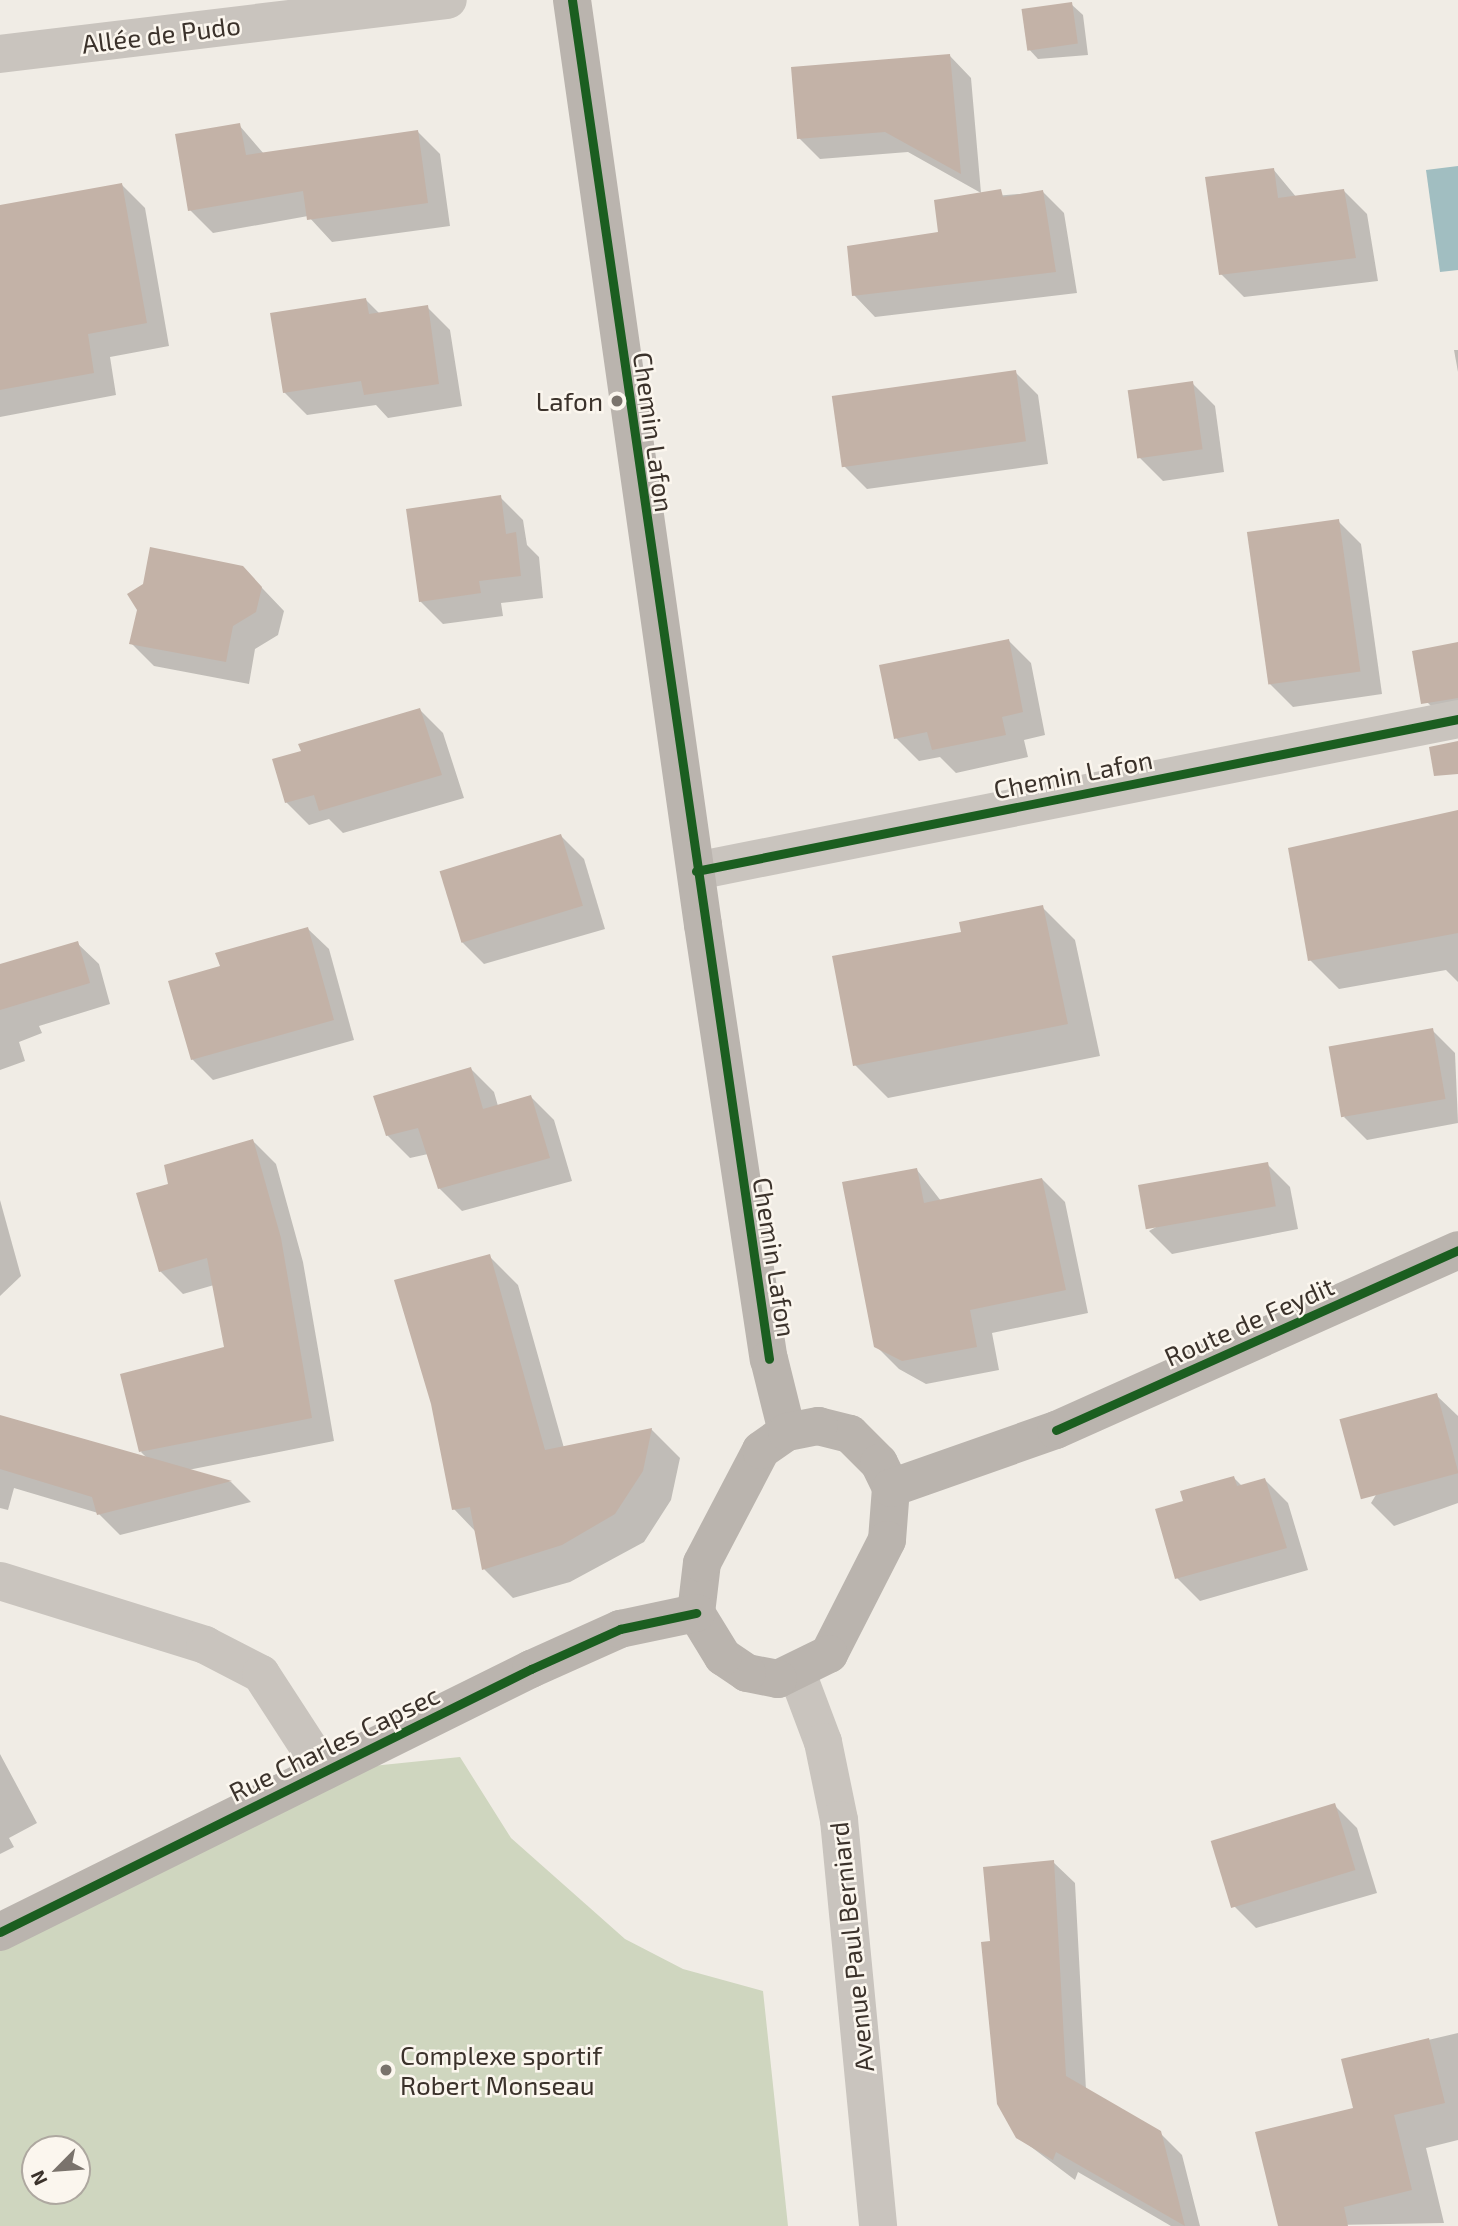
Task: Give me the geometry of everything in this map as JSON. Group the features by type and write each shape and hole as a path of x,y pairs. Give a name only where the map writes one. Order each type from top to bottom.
{"street":[{"name":"Allée de Pudo","path":"0,54 448,0"},
{"name":"Chemin Lafon","path":"572,0 696,871 769,1359 787,1432"},
{"name":"Chemin Lafon","path":"696,871 1458,719"},
{"name":"Route de Feydit","path":"891,1488 1056,1430 1458,1250"},
{"path":"818,1426 850,1434 879,1463 891,1488 887,1540 829,1654 797,1673 778,1679 747,1673 723,1657 696,1613 702,1563 744,1477 761,1450 787,1432 818,1426"},
{"path":"0,1581 205,1645 261,1674 324,1771"},
{"name":"Rue Charles Capsec","path":"0,1932 324,1771 620,1629 696,1613"},
{"name":"Avenue Paul Berniard","path":"797,1673 823,1742 839,1820 878,2226"}],"green space":[{"name":"Complexe sportif Robert Monseau","path":"460,1757 511,1838 625,1939 683,1969 763,1991 788,2226 0,2226 0,1932 324,1771"}],"water":[{"path":"1458,166 1458,270 1440,272 1426,170"}],"building":[{"path":"1072,2 1078,44 1027,51 1021,9"},
{"path":"950,54 961,174 885,132 797,139 791,67"},
{"path":"240,123 246,155 418,130 428,203 307,220 303,191 188,211 175,134"},
{"path":"1274,168 1278,198 1344,189 1356,258 1219,275 1205,177"},
{"path":"122,183 147,323 88,334 94,373 0,390 0,205"},
{"path":"1001,189 1003,197 1043,190 1056,272 852,296 847,246 938,232 934,200"},
{"path":"366,298 369,314 428,305 439,384 364,395 361,381 283,393 270,313"},
{"path":"1016,370 1026,441 842,467 832,396"},
{"path":"1193,381 1203,449 1137,459 1128,390"},
{"path":"501,495 506,534 516,532 521,576 479,581 481,593 419,602 406,509"},
{"path":"1339,519 1360,672 1268,684 1247,532"},
{"path":"150,547 243,566 262,587 256,612 233,626 226,662 129,644 137,610 127,594 143,584"},
{"path":"1009,639 1023,712 1002,717 1006,735 932,750 927,732 894,739 879,665"},
{"path":"1458,642 1458,698 1421,704 1412,651"},
{"path":"420,708 442,775 319,811 314,795 285,803 272,759 301,751 298,744"},
{"path":"1458,741 1458,774 1434,776 1429,747"},
{"path":"1458,810 1458,933 1308,961 1288,848"},
{"path":"561,834 583,906 461,943 440,871"},
{"path":"1043,905 1068,1024 853,1066 832,956 961,932 959,922"},
{"path":"308,927 334,1020 191,1060 168,981 220,966 215,953"},
{"path":"78,941 90,983 0,1010 0,964"},
{"path":"1433,1028 1446,1099 1341,1117 1329,1046"},
{"path":"471,1067 483,1109 531,1095 550,1158 438,1189 418,1128 386,1136 373,1096"},
{"path":"253,1139 281,1238 312,1418 139,1452 120,1374 224,1347 207,1258 159,1272 136,1193 168,1184 164,1165"},
{"path":"1268,1162 1276,1206 1146,1229 1138,1185"},
{"path":"917,1168 924,1203 1042,1178 1066,1290 970,1310 977,1347 902,1361 874,1347 842,1182"},
{"path":"490,1254 545,1450 652,1428 643,1471 615,1514 562,1545 482,1570 470,1507 452,1510 431,1404 394,1280"},
{"path":"1437,1393 1458,1473 1361,1499 1339,1419"},
{"path":"0,1415 232,1481 97,1515 92,1497 0,1469"},
{"path":"1234,1476 1237,1486 1265,1478 1287,1548 1175,1579 1155,1509 1183,1501 1180,1491"},
{"path":"1335,1803 1355,1870 1231,1908 1211,1841"},
{"path":"1054,1860 1066,2076 1161,2131 1185,2226 1056,2152 1053,2160 1016,2138 997,2104 981,1942 990,1941 983,1867"},
{"path":"1429,2038 1445,2103 1394,2115 1412,2190 1344,2207 1348,2226 1278,2226 1255,2132 1353,2108 1341,2059"}],"cycle path":[{"path":"572,0 769,1359"},
{"path":"696,871 1458,719"},
{"path":"1056,1430 1458,1250"},
{"path":"0,1932 531,1669 620,1629 696,1613"}],"place":[{"name":"Lafon","path":"617,401"},
{"name":"Complexe sportif Robert Monseau","path":"386,2070"}]}
